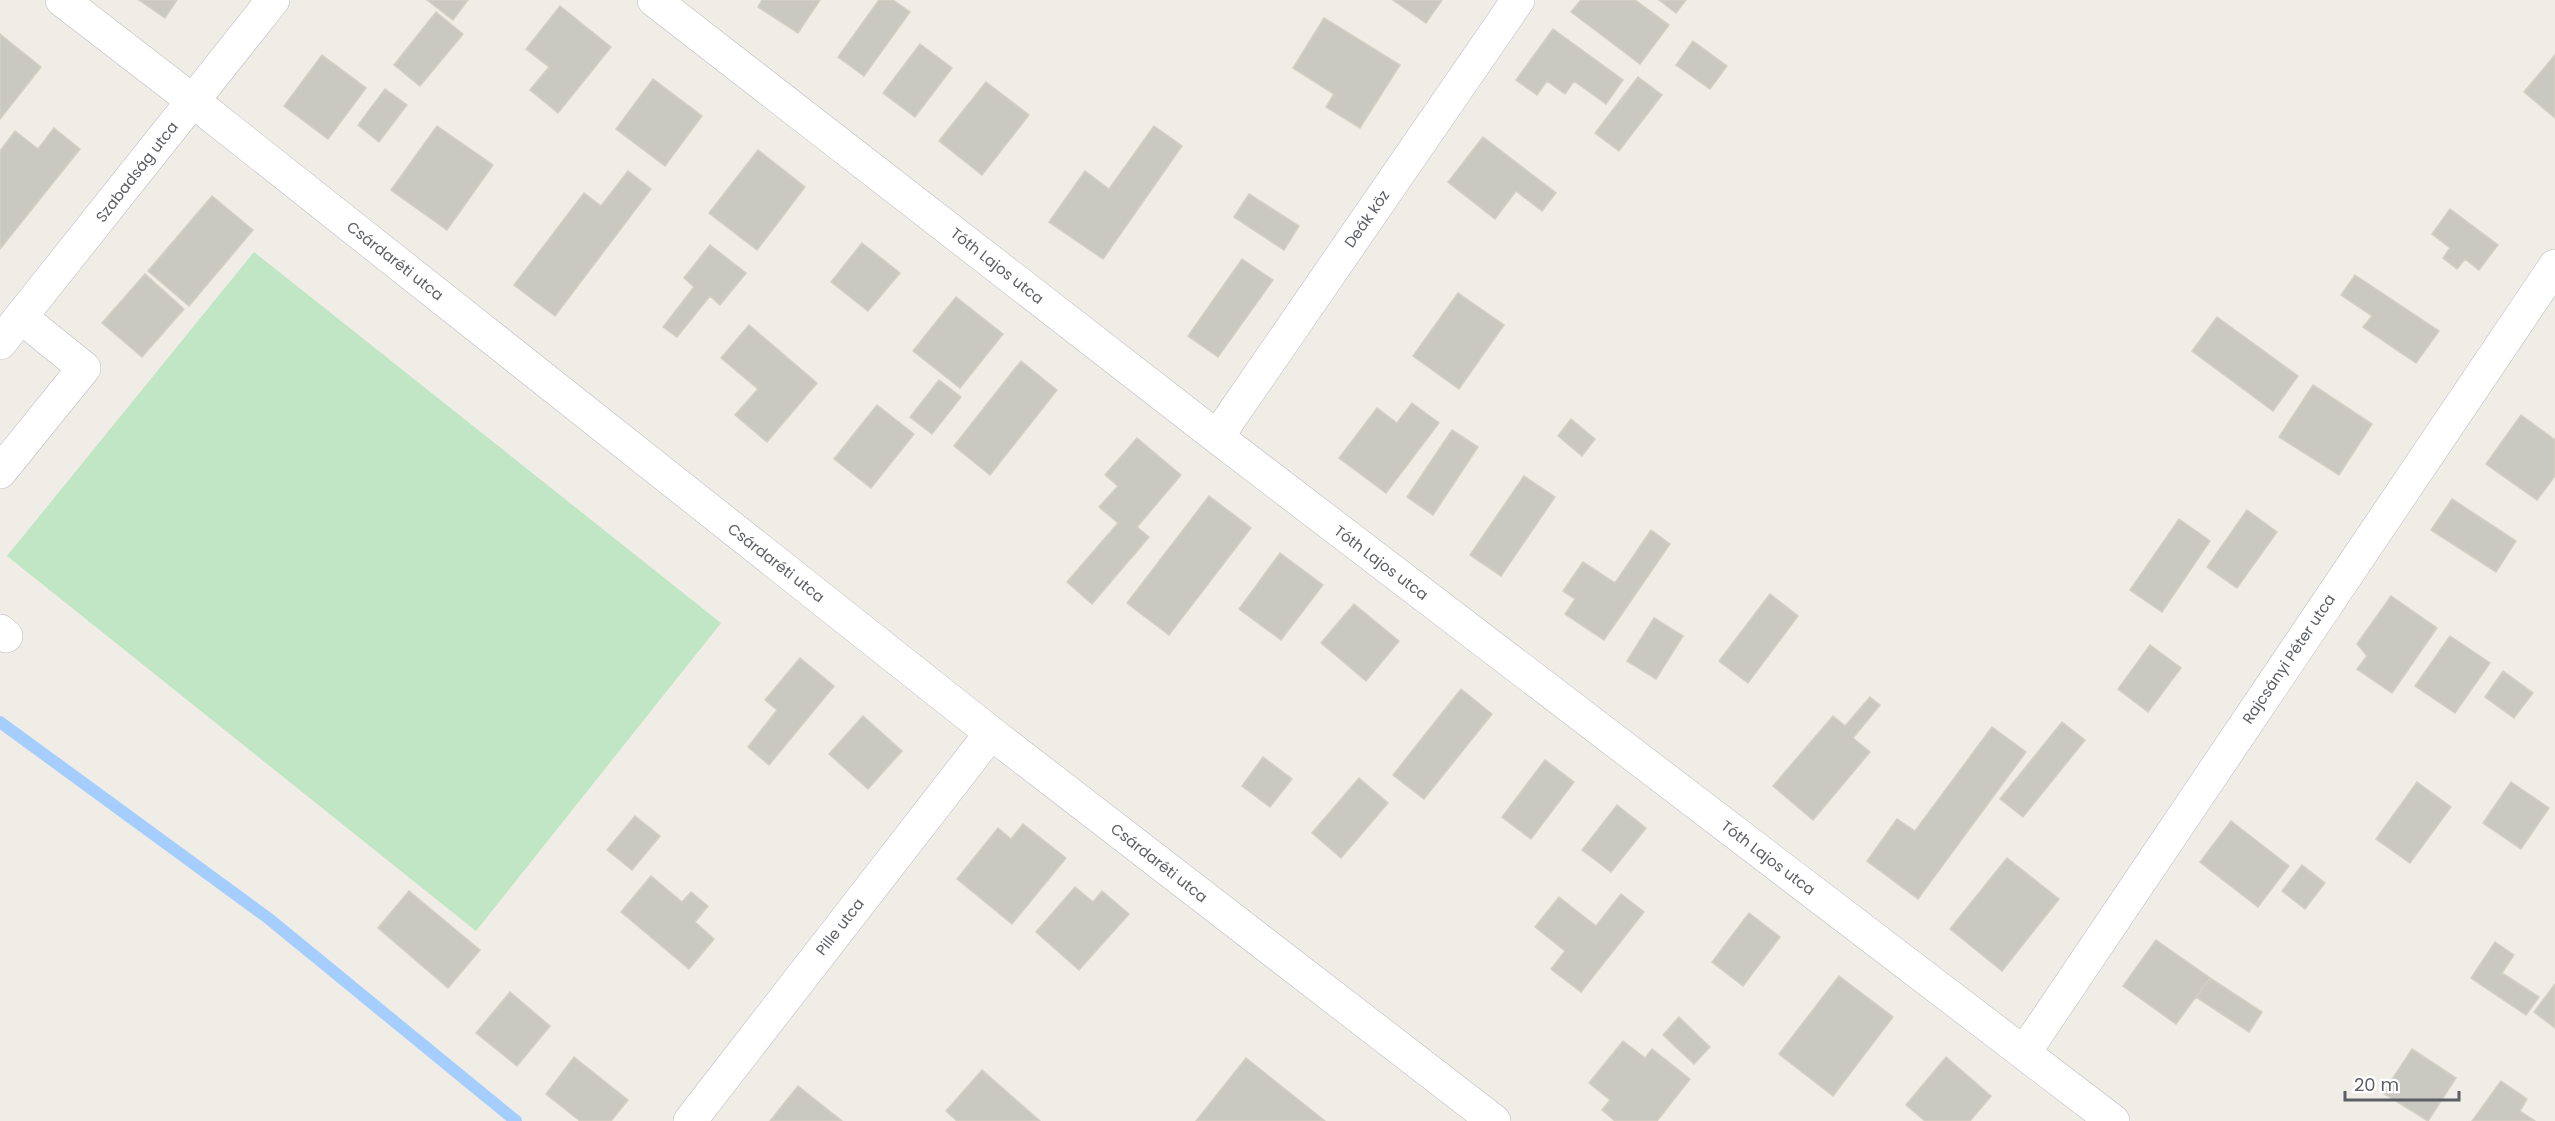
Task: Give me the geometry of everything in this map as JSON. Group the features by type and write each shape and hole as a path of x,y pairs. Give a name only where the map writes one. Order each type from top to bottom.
{"street":[{"name":"Csárdaréti utca","path":"63,0 193,100 991,733 1494,1121"},
{"name":"Szabadság utca","path":"0,343 273,0"},
{"name":"Tóth Lajos utca","path":"654,0 1217,437 2113,1121"},
{"name":"Deák köz","path":"1217,437 1518,0"},
{"name":"Rajcsányi Péter utca","path":"2024,1053 2555,266"},
{"path":"0,472 84,368 21,317"},
{"name":"Pille utca","path":"690,1121 991,733"}],"green space":[{"path":"254,252 721,623 476,931 7,556"}],"building":[{"path":"139,0 177,0 165,18"},
{"path":"427,0 468,0 453,20"},
{"path":"762,0 820,0 798,33 758,7"},
{"path":"879,0 893,0 910,12 864,76 838,57"},
{"path":"1393,0 1442,0 1426,23"},
{"path":"1581,0 1635,0 1669,25 1640,64 1571,12"},
{"path":"1659,0 1686,0 1676,13"},
{"path":"560,6 611,47 558,113 530,90 549,67 526,49"},
{"path":"436,12 463,34 420,86 394,65"},
{"path":"1324,18 1400,65 1360,128 1326,107 1334,94 1293,68"},
{"path":"1553,29 1623,80 1606,104 1574,81 1565,94 1547,81 1537,95 1516,80"},
{"path":"0,34 41,67 0,119"},
{"path":"1693,41 1727,66 1710,89 1676,65"},
{"path":"920,44 952,68 915,117 883,93"},
{"path":"322,55 366,88 328,139 284,106"},
{"path":"2555,55 2555,118 2524,92"},
{"path":"1638,77 1662,95 1619,151 1595,133"},
{"path":"653,79 702,116 665,166 616,129"},
{"path":"986,82 1029,115 982,175 939,141"},
{"path":"385,89 407,105 379,142 358,125"},
{"path":"437,126 493,165 447,230 391,190"},
{"path":"1154,126 1182,146 1103,259 1049,222 1085,171 1109,189"},
{"path":"54,128 80,149 0,249 0,151 15,131 38,149"},
{"path":"1483,137 1556,193 1542,211 1516,191 1495,219 1448,182"},
{"path":"758,150 805,187 757,250 709,213"},
{"path":"628,171 651,189 555,316 514,285 584,193 601,206"},
{"path":"1249,194 1299,226 1284,250 1234,217"},
{"path":"212,196 253,230 189,306 148,271"},
{"path":"2450,209 2498,245 2479,270 2465,259 2457,269 2443,258 2450,248 2432,234"},
{"path":"862,243 900,273 868,311 831,282"},
{"path":"710,245 746,273 720,305 710,296 677,337 663,327 694,287 684,278"},
{"path":"1242,259 1273,280 1218,357 1188,336"},
{"path":"145,274 184,309 142,357 102,323"},
{"path":"2355,275 2439,331 2416,363 2363,327 2372,316 2341,295"},
{"path":"1458,293 1504,325 1459,389 1413,356"},
{"path":"956,297 1003,334 960,388 913,351"},
{"path":"2217,317 2298,376 2273,411 2192,351"},
{"path":"749,325 817,383 767,442 735,415 758,389 721,358"},
{"path":"1021,361 1057,390 990,475 954,446"},
{"path":"939,380 961,397 932,434 910,417"},
{"path":"2313,385 2372,424 2339,475 2279,437"},
{"path":"1412,403 1439,423 1386,493 1339,458 1377,408 1397,423"},
{"path":"877,405 914,434 871,488 834,459"},
{"path":"2521,415 2555,440 2555,476 2537,500 2486,464"},
{"path":"1571,419 1595,439 1582,456 1558,436"},
{"path":"1452,430 1478,447 1433,515 1407,497"},
{"path":"1137,438 1181,475 1137,527 1149,537 1092,604 1067,582 1118,523 1099,507 1118,486 1105,475"},
{"path":"1524,476 1555,497 1501,576 1470,555"},
{"path":"1209,496 1251,528 1169,635 1127,603"},
{"path":"2452,499 2516,541 2496,572 2431,530"},
{"path":"2247,510 2277,532 2237,588 2207,567"},
{"path":"2179,519 2210,541 2162,612 2130,590"},
{"path":"1651,530 1670,544 1604,640 1565,614 1575,599 1563,591 1583,562 1615,583"},
{"path":"1280,553 1323,585 1281,640 1239,609"},
{"path":"1770,594 1798,616 1748,683 1719,661"},
{"path":"2391,596 2437,628 2392,693 2357,669 2367,656 2357,644"},
{"path":"1354,604 1399,641 1366,681 1321,643"},
{"path":"1654,618 1683,636 1656,679 1627,661"},
{"path":"2450,636 2490,663 2455,713 2415,686"},
{"path":"2150,645 2181,668 2148,712 2118,689"},
{"path":"800,658 834,686 769,765 748,747 777,710 765,700"},
{"path":"2503,671 2533,693 2514,718 2485,697"},
{"path":"1461,689 1492,714 1424,799 1393,775"},
{"path":"1870,697 1880,705 1853,738 1870,752 1813,820 1773,786 1833,716 1845,726"},
{"path":"863,716 902,751 868,789 829,754"},
{"path":"2062,722 2085,740 2023,817 2000,799"},
{"path":"1992,727 2026,752 1918,899 1867,861 1897,819 1915,831"},
{"path":"1263,757 1292,779 1270,807 1242,786"},
{"path":"1545,760 1574,782 1531,839 1502,817"},
{"path":"1359,778 1388,803 1341,858 1312,833"},
{"path":"2417,782 2451,807 2410,863 2376,839"},
{"path":"2511,782 2549,808 2521,849 2483,823"},
{"path":"1617,805 1646,828 1611,872 1582,850"},
{"path":"635,816 660,836 632,870 607,850"},
{"path":"2231,821 2289,866 2258,907 2200,862"},
{"path":"1023,824 1066,858 1012,924 957,879 998,828 1011,839"},
{"path":"2007,858 2059,899 2002,971 1950,929"},
{"path":"2302,865 2325,883 2305,909 2282,891"},
{"path":"651,876 682,902 691,892 708,906 695,922 714,939 689,969 621,912"},
{"path":"1075,887 1093,902 1102,891 1129,914 1079,970 1036,932"},
{"path":"409,891 480,950 448,988 378,928"},
{"path":"1621,894 1644,912 1581,992 1551,969 1565,951 1535,927 1559,897 1596,926"},
{"path":"1749,913 1780,937 1743,986 1712,962"},
{"path":"2156,940 2210,978 2176,1024 2123,986"},
{"path":"2495,942 2514,955 2502,973 2539,997 2526,1015 2471,978"},
{"path":"1839,976 1893,1017 1833,1096 1779,1054"},
{"path":"2210,978 2262,1012 2249,1032 2196,997"},
{"path":"2555,984 2555,1028 2534,1012"},
{"path":"510,992 550,1026 517,1066 476,1033"},
{"path":"1679,1017 1710,1047 1694,1064 1663,1035"},
{"path":"1623,1041 1645,1058 1652,1049 1690,1079 1657,1121 1615,1121 1602,1110 1610,1100 1589,1083"},
{"path":"2412,1049 2456,1078 2428,1121 2383,1093"},
{"path":"574,1057 628,1100 611,1121 580,1121 546,1094"},
{"path":"1946,1057 1991,1096 1970,1121 1925,1121 1906,1105"},
{"path":"1246,1058 1325,1121 1196,1121"},
{"path":"982,1070 1040,1121 957,1121 946,1111"},
{"path":"2501,1081 2527,1099 2520,1111 2535,1121 2472,1121"},
{"path":"798,1086 842,1121 770,1121"}],"waterway":[{"path":"0,722 268,918 516,1121"}]}
